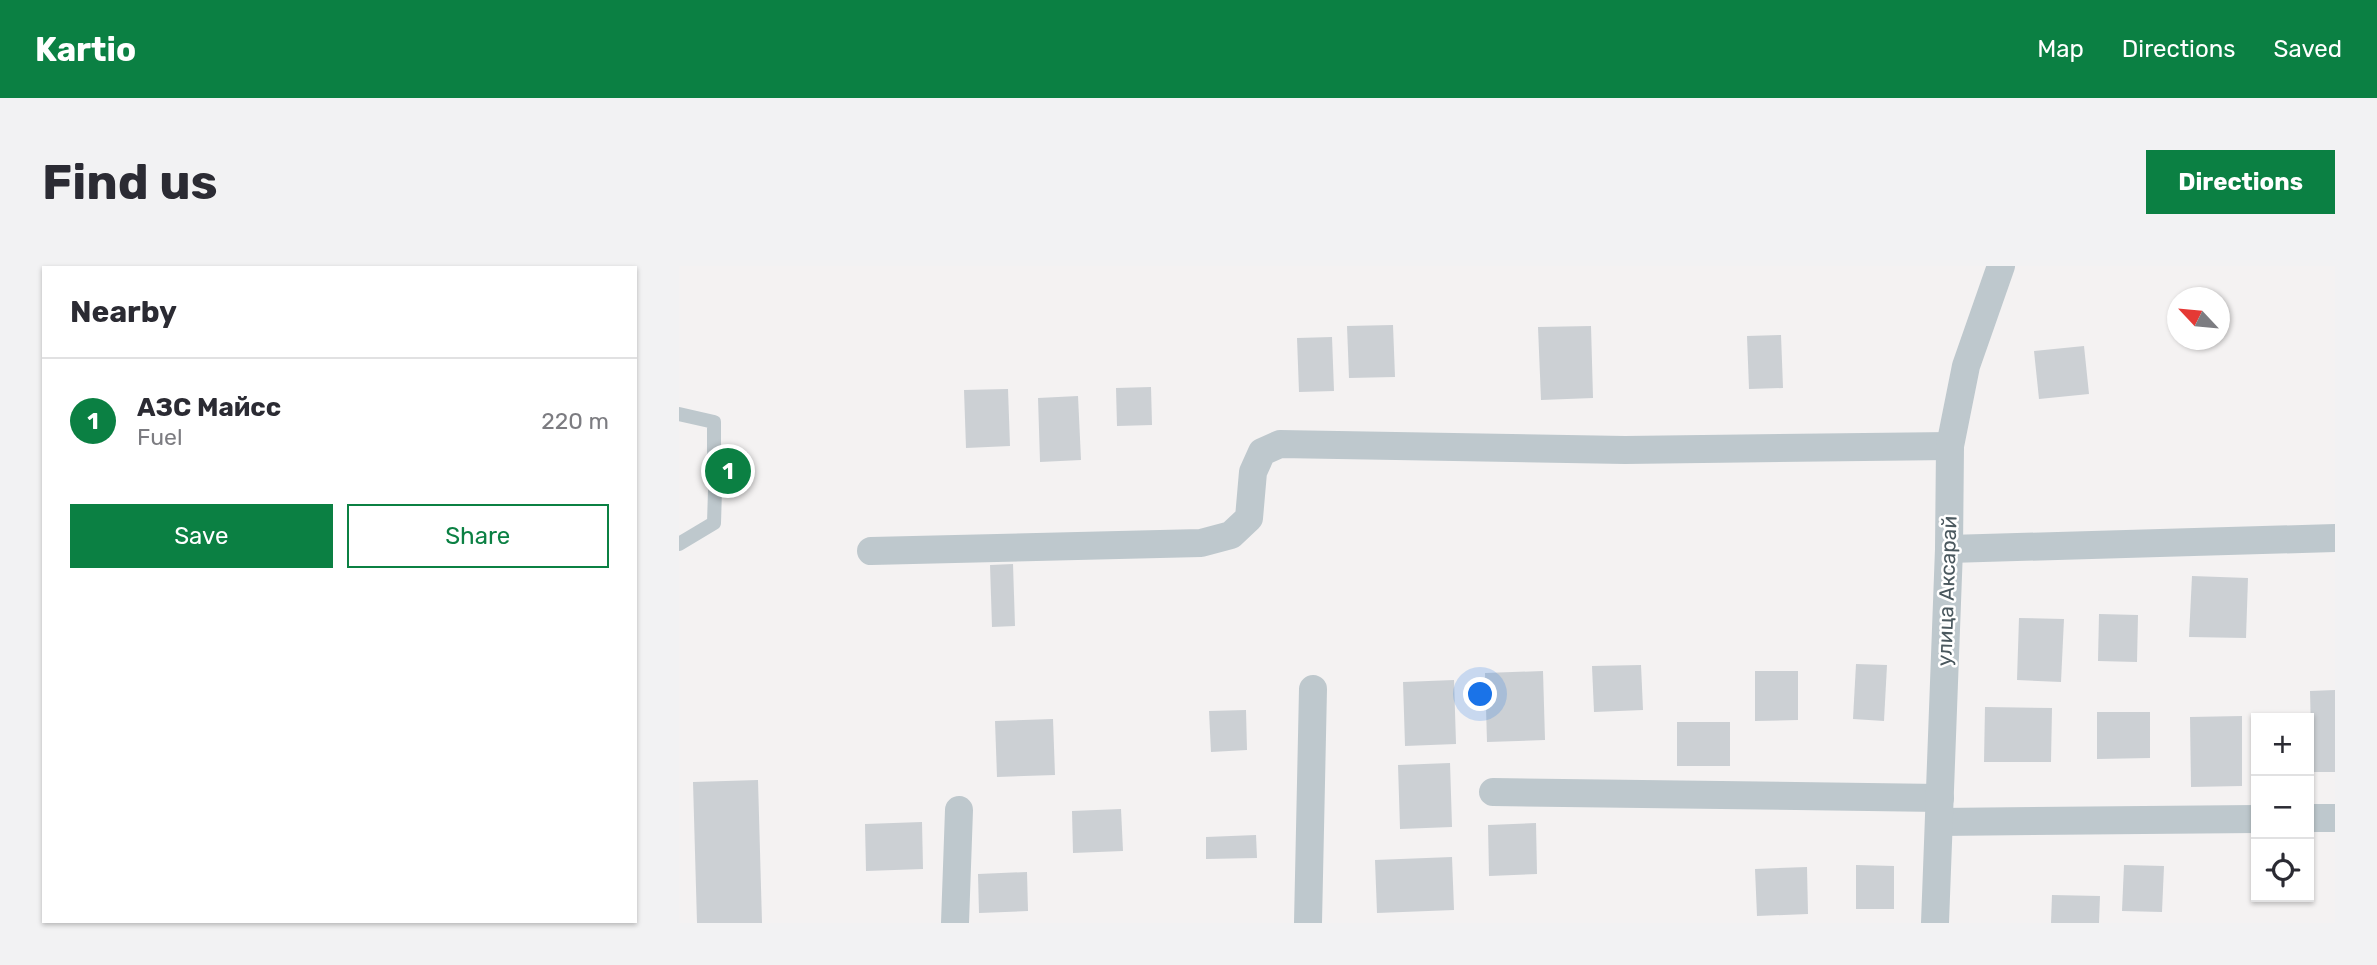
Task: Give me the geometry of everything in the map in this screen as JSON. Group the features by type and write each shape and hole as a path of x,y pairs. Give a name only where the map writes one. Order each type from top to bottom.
{"street":[{"name":"улица Аксарай","path":"1935,923 1949,549 1950,446 1966,366 2001,266"},
{"path":"871,551 1201,543 1221,538 1231,535 1249,518 1253,472 1262,452 1280,444 1625,450 1950,446"},
{"path":"1949,549 2335,538"},
{"path":"1308,923 1313,689"},
{"path":"1493,792 1939,810 2251,819"},
{"path":"955,923 959,810"},
{"path":"2314,818 2335,818"}],"lane":[{"path":"679,414 714,422 714,452"},
{"path":"679,544 714,523 715,490"}],"building":[{"path":"1393,325 1395,377 1349,378 1347,326"},
{"path":"1591,326 1593,398 1541,400 1538,327"},
{"path":"1781,335 1783,388 1749,389 1747,336"},
{"path":"1332,337 1334,391 1299,392 1297,338"},
{"path":"2084,346 2089,394 2039,399 2034,351"},
{"path":"1151,387 1152,425 1117,426 1116,388"},
{"path":"1008,389 1010,446 966,448 964,390"},
{"path":"1078,396 1081,460 1040,462 1038,398"},
{"path":"709,452 748,452 748,490 709,490"},
{"path":"1013,564 1015,626 992,627 990,565"},
{"path":"2192,576 2248,578 2246,638 2189,637"},
{"path":"2099,614 2138,615 2137,662 2098,661"},
{"path":"2019,618 2064,619 2061,682 2017,680"},
{"path":"1856,664 1887,665 1884,721 1853,719"},
{"path":"1641,665 1643,710 1594,712 1592,666"},
{"path":"1543,671 1545,740 1487,742 1485,673"},
{"path":"1755,671 1798,671 1798,720 1755,721"},
{"path":"1454,680 1456,744 1405,746 1403,682"},
{"path":"2335,690 2335,772 2314,772 2314,713 2311,713 2310,691"},
{"path":"1985,707 2052,708 2051,762 1984,762"},
{"path":"1246,710 1247,750 1211,752 1209,711"},
{"path":"2097,712 2150,712 2150,758 2097,759"},
{"path":"2242,716 2242,786 2191,787 2190,717"},
{"path":"1053,719 1055,775 997,777 995,721"},
{"path":"1677,722 1730,722 1730,766 1677,766"},
{"path":"1450,763 1452,827 1400,829 1398,765"},
{"path":"758,780 762,923 697,923 693,782"},
{"path":"1121,809 1123,851 1073,853 1072,811"},
{"path":"922,822 923,869 866,871 865,824"},
{"path":"1536,823 1537,874 1489,876 1488,825"},
{"path":"1256,835 1257,858 1206,859 1206,837"},
{"path":"1452,857 1454,910 1377,913 1375,860"},
{"path":"1856,865 1894,866 1894,909 1856,909"},
{"path":"2124,865 2164,866 2162,912 2122,911"},
{"path":"1807,867 1808,914 1757,916 1755,869"},
{"path":"1027,872 1028,911 979,913 978,874"},
{"path":"2052,895 2100,896 2099,923 2051,923"}],"place":[{"name":"АЗС Майсс","path":"728,471"}]}
